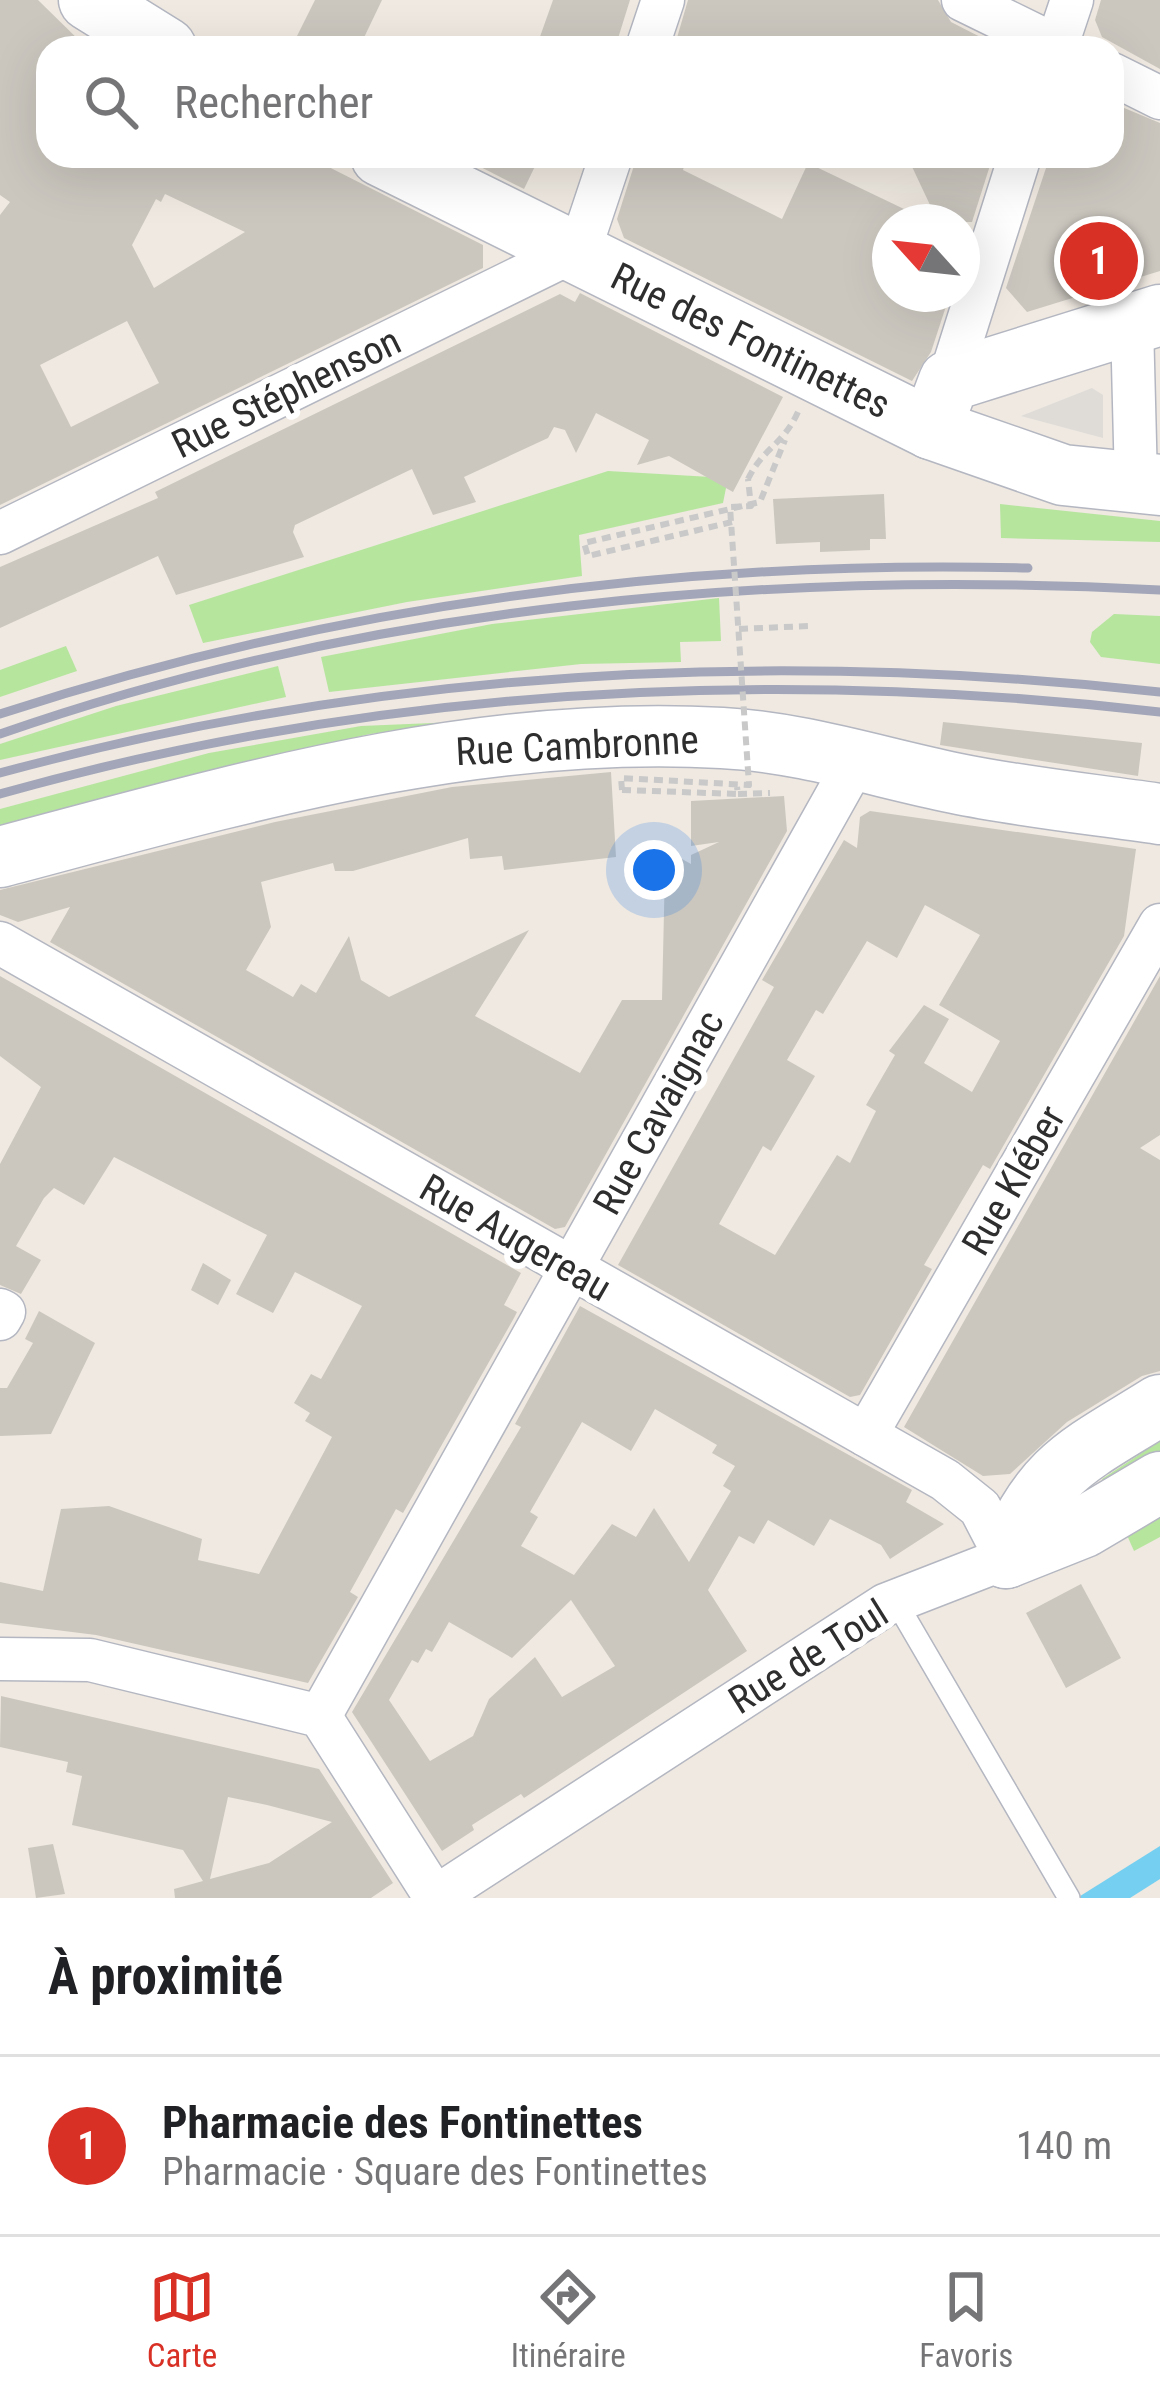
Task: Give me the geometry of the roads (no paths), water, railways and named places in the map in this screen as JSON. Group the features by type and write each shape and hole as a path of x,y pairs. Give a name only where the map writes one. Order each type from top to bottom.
{"street":[{"path":"89,0 147,36"},
{"path":"651,36 663,0"},
{"path":"963,0 1036,36"},
{"path":"1061,36 1072,0"},
{"path":"1124,80 1160,98"},
{"name":"Rue des Fontinettes","path":"405,168 572,252 965,396 1064,475 1148,483"},
{"path":"572,252 587,228 607,168"},
{"path":"965,396 1017,168"},
{"name":"Rue Stéphenson","path":"0,533 572,252"},
{"path":"965,396 1146,337 1148,483"},
{"name":"Rue Cambronne","path":"0,857 315,773 465,749 629,738 723,738 857,759 978,788 1160,814"},
{"name":"Rue Cavaignac","path":"320,1716 857,759"},
{"name":"Rue Kléber","path":"866,1435 1160,925"},
{"name":"Rue Augereau","path":"0,944 963,1492 980,1508 1006,1558"},
{"path":"0,1310 0,1319"},
{"path":"1006,1558 1022,1517 1047,1480 1160,1405"},
{"path":"1006,1558 1084,1527 1160,1482"},
{"name":"Rue de Toul","path":"446,1895 895,1600 1006,1558"},
{"path":"0,1659 90,1660 320,1716 446,1895"}],"lane":[{"path":"895,1600 1069,1898"}],"water":[{"path":"1160,1846 1160,1879 1130,1898 1077,1898"}],"railway":[{"path":"0,714 252,644 508,597 767,572 1028,568"},
{"path":"0,734 140,690 282,654 427,626 572,606 719,592 867,586 1160,590"},
{"path":"0,773 287,710 576,677 867,672 1160,692"},
{"path":"0,794 143,758 286,730 431,709 576,696 868,691 1160,712"}],"place":[{"name":"Pharmacie des Fontinettes","path":"1099,261"}]}
